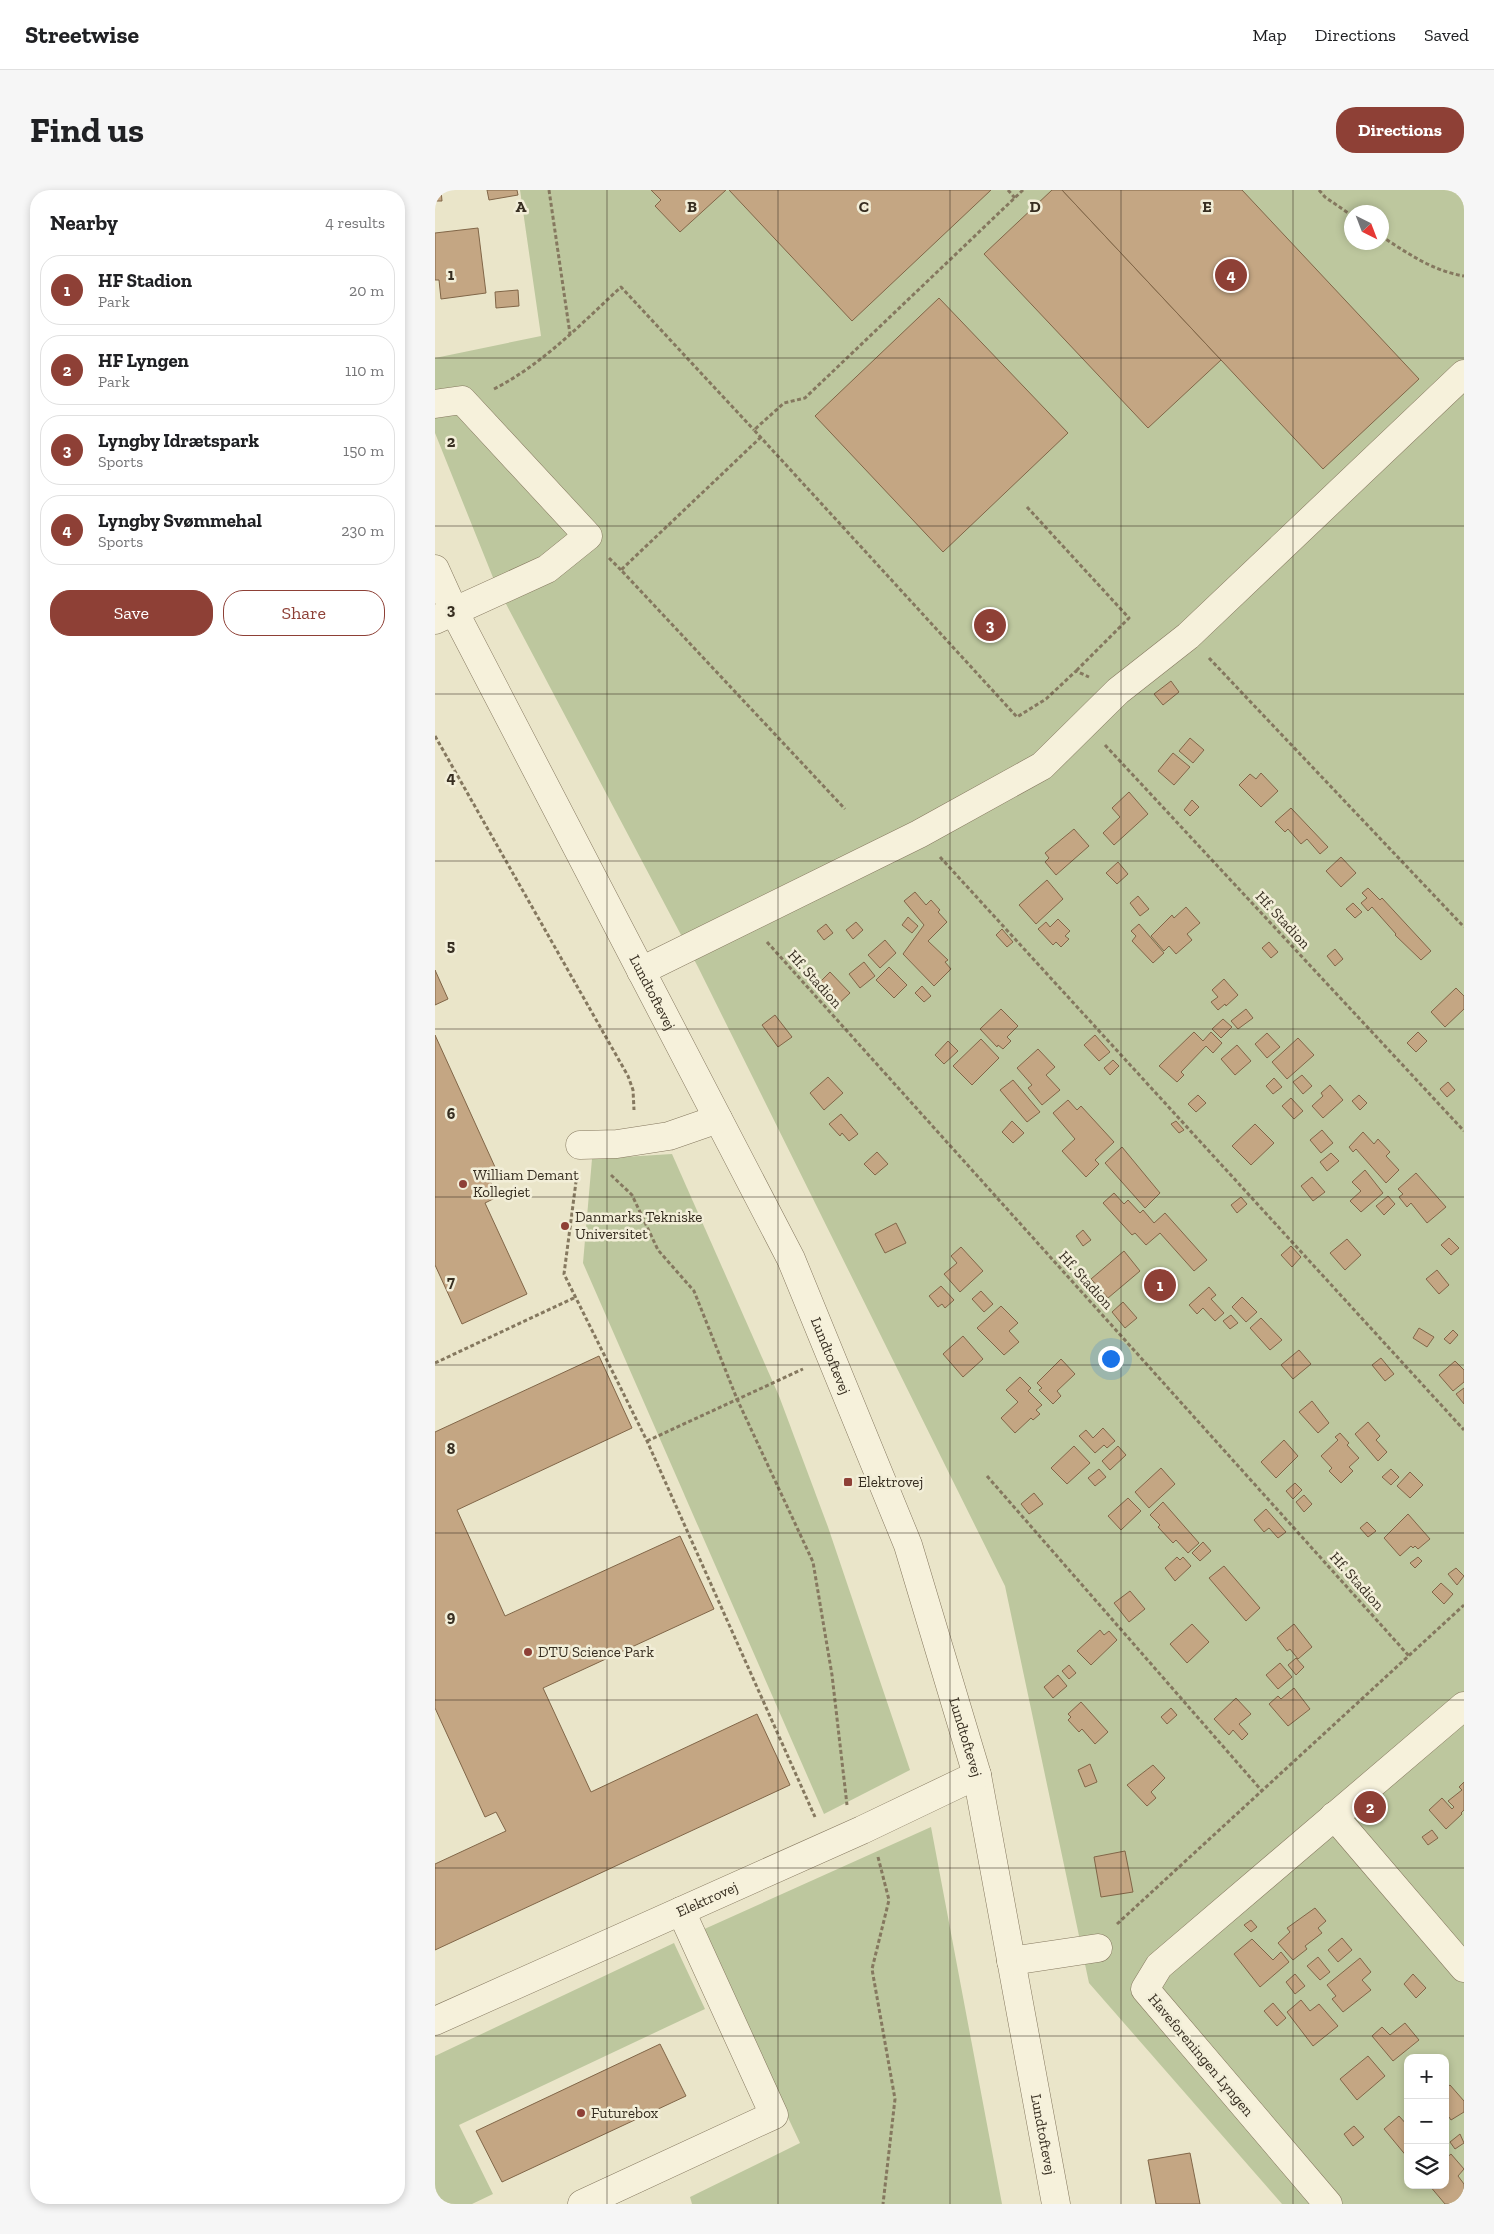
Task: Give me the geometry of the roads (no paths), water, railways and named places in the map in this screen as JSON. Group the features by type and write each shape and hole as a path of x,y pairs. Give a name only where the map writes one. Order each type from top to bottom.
{"street":[{"path":"641,971 919,834 1042,766 1086,725 1118,691 1188,636 1464,374"},
{"path":"435,404 462,400 587,536 547,569 444,616"},
{"name":"Lundtoftevej","path":"435,569 444,616 641,971 791,1259 908,1545 977,1775 1056,2204"},
{"path":"599,1145 669,1136 718,1119"},
{"name":"Haveforeningen Lyngen","path":"1327,2204 1145,1989 1159,1966 1464,1706"},
{"name":"Elektrovej","path":"435,2022 863,1830 977,1775"},
{"path":"1334,1816 1464,1968"},
{"path":"582,2204 774,2115 681,1911"},
{"path":"1011,1960 1098,1948"}],"place":[{"name":"Lyngby Svømmehal","path":"1231,275"},
{"name":"Lyngby Idrætspark","path":"990,625"},
{"name":"William Demant Kollegiet","path":"463,1184"},
{"name":"Danmarks Tekniske Universitet","path":"565,1226"},
{"name":"HF Stadion","path":"1160,1285"},
{"name":"Elektrovej","path":"848,1482"},
{"name":"DTU Science Park","path":"528,1652"},
{"name":"HF Lyngen","path":"1370,1807"},
{"name":"Futurebox","path":"581,2113"}]}
